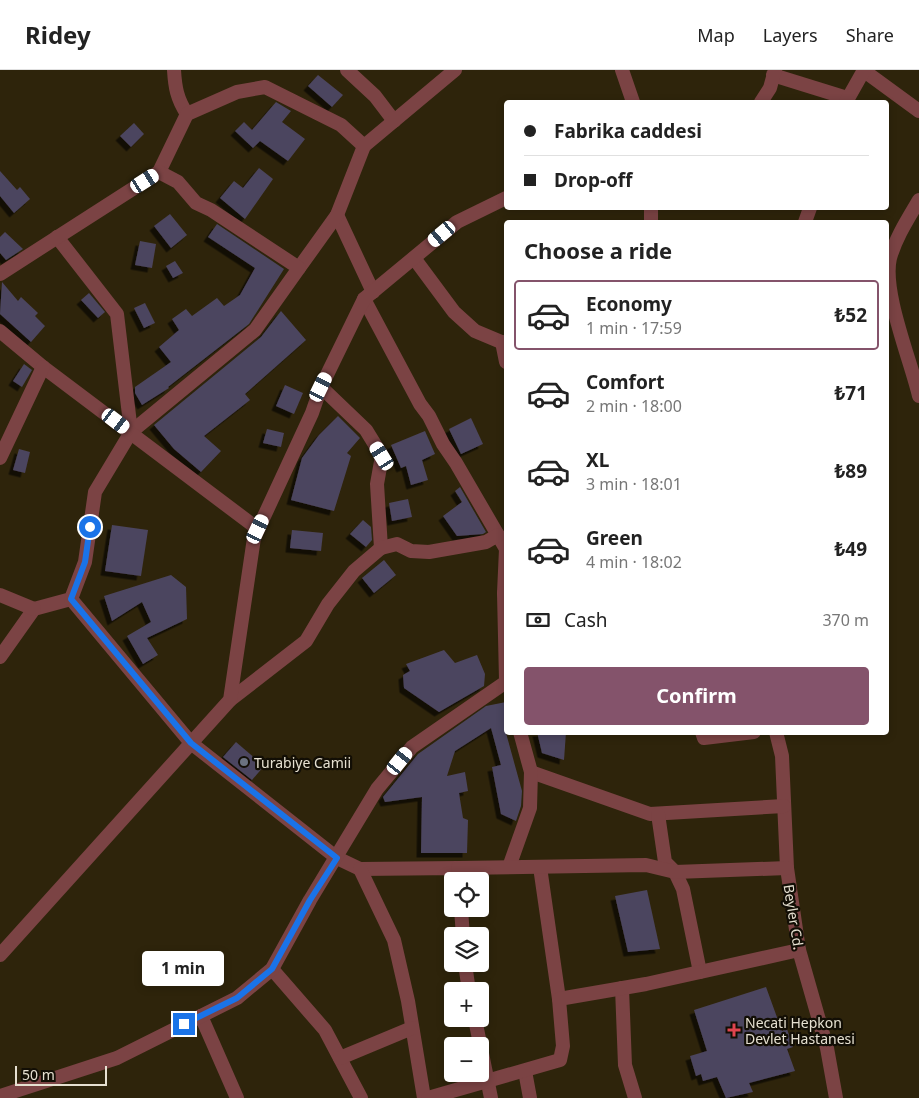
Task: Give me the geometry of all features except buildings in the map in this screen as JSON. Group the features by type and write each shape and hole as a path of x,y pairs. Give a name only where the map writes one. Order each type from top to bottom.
{"street":[{"path":"174,70 178,101 186,114"},
{"path":"347,70 375,96 394,121"},
{"path":"71,599 85,562 95,492 130,432 255,330 337,215 364,146 455,70"},
{"path":"622,70 632,100"},
{"path":"762,100 770,88 774,73 847,100 864,70 919,110"},
{"path":"0,274 159,172 186,114 237,92 264,88 341,125 364,146"},
{"path":"159,172 178,182 196,203 211,210 299,268"},
{"path":"230,700 254,538 312,413 321,387 368,296 457,222 504,199"},
{"path":"919,200 899,233 890,260 890,287 919,396"},
{"path":"337,215 368,296 420,404 504,546"},
{"path":"57,238 116,314 130,432"},
{"path":"414,258 454,312 475,331 504,343"},
{"path":"0,331 43,367 258,529"},
{"path":"0,458 43,367"},
{"path":"321,387 366,430 382,456 377,484 381,548"},
{"path":"0,954 230,700 306,641 328,604 354,571 381,548 396,544 411,551 429,552 486,542 498,535"},
{"path":"0,595 34,609 71,599"},
{"path":"71,599 191,743 337,858 360,869 444,874"},
{"path":"0,657 34,609"},
{"path":"0,1096 34,1093 117,1058 237,998 272,969 310,900 377,789 412,747 504,682"},
{"path":"509,867 530,808 531,772 521,735"},
{"path":"703,735 704,738 729,735"},
{"name":"Beyler Cd.","path":"777,735 782,756 787,868 798,950 827,1048 836,1098"},
{"path":"531,772 650,814 784,806"},
{"path":"658,814 665,862 675,872 683,889 700,972"},
{"path":"478,872 509,867 646,865 675,872 787,868"},
{"path":"489,1081 560,1060 563,1046 560,999 540,867"},
{"path":"360,869 394,940 408,1001 424,1098"},
{"path":"560,999 700,972 798,950"},
{"path":"272,969 325,1030 340,1058 355,1096"},
{"path":"622,988 626,1065 635,1098"},
{"path":"201,1016 237,1098"},
{"path":"340,1058 412,1028"},
{"path":"525,1071 530,1098"},
{"path":"428,1098 487,1082 491,1098"}],"place":[{"name":"Turabiye Camii","path":"244,762"},
{"name":"Necati Hepkon Devlet Hastanesi","path":"734,1030"}],"route":[{"path":"90,527 85,562 71,599 139,678 191,743 337,858 310,900 272,969 237,998 184,1024"}]}
